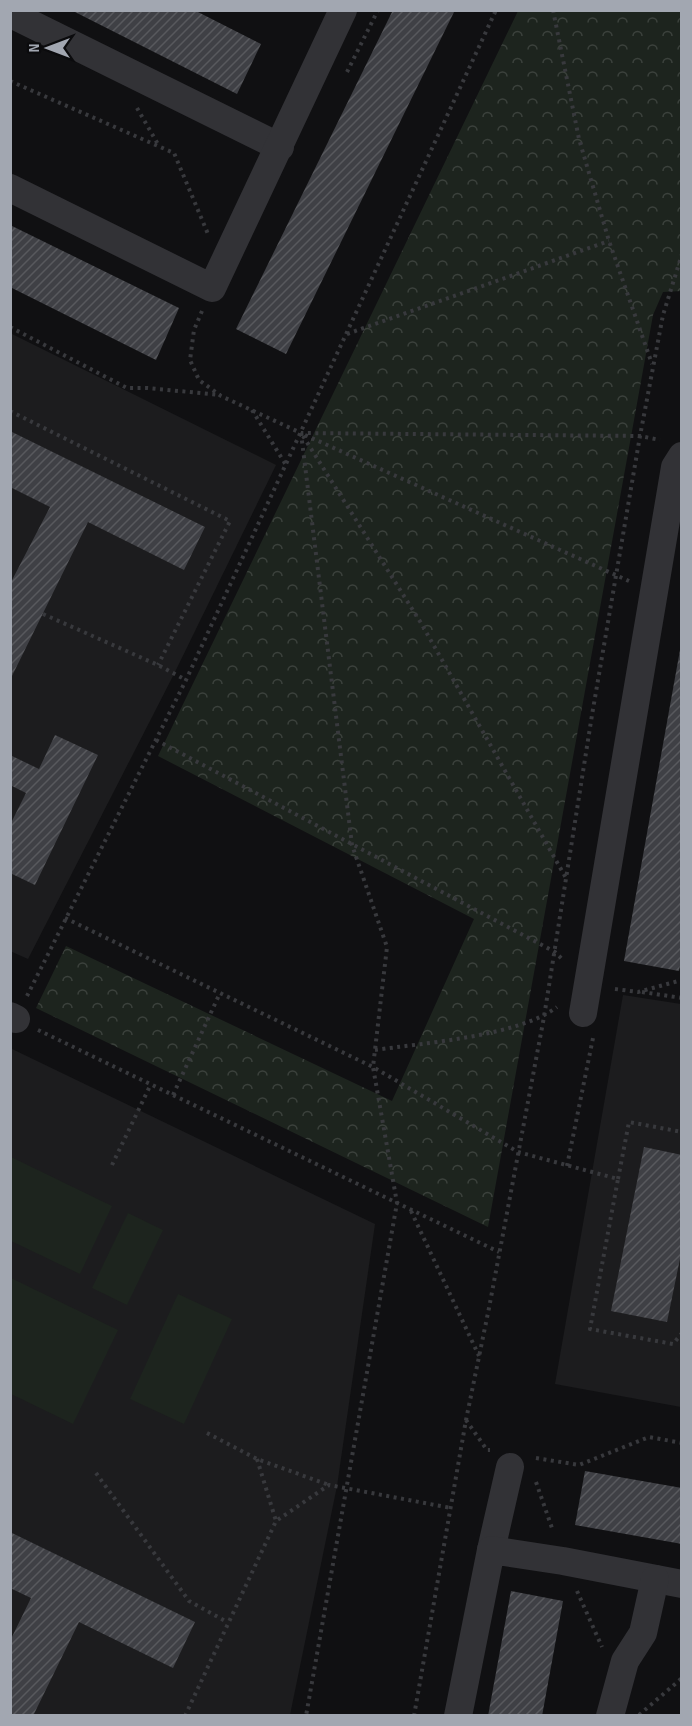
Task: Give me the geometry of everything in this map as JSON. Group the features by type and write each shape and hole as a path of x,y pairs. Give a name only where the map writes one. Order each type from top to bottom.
{"lane":[{"path":"10,188 217,277 343,10"},
{"path":"11,14 280,147"},
{"path":"589,1022 676,449"},
{"path":"458,1716 511,1459"},
{"path":"491,1550 563,1561 668,1582 643,1633 625,1661 610,1716"}],"path":[{"path":"496,10 186,680 13,1018 500,1252"},
{"path":"553,10 579,139 609,241 653,367"},
{"path":"10,81 174,153 217,277 194,330 190,360 200,380 222,396 251,410 653,591"},
{"path":"347,333 609,241"},
{"path":"414,1716 466,1420 544,1017 615,575 640,436 663,315 681,254"},
{"path":"10,327 127,388 222,396"},
{"path":"251,410 286,466"},
{"path":"10,411 230,521 158,665"},
{"path":"301,433 640,436 676,449"},
{"path":"301,433 352,845 387,947 374,1068 397,1203 306,1716"},
{"path":"301,433 421,623 566,878"},
{"path":"43,614 158,665 186,680"},
{"path":"156,740 555,952"},
{"path":"65,918 374,1068 518,1152 618,1179"},
{"path":"638,992 681,980"},
{"path":"375,1050 480,1035 544,1017 595,986 681,998"},
{"path":"173,1095 220,993"},
{"path":"567,1166 589,1022"},
{"path":"112,1165 152,1084"},
{"path":"681,1132 628,1122 590,1329 673,1344 681,1333"},
{"path":"411,1209 479,1357"},
{"path":"466,1420 487,1450 511,1459 579,1465 649,1437 681,1443"},
{"path":"207,1433 257,1459 329,1485 451,1508"},
{"path":"257,1459 276,1521"},
{"path":"96,1473 189,1601 227,1622"},
{"path":"185,1716 276,1521 329,1485"},
{"path":"638,1716 681,1678"}],"shaded area":[{"path":"10,333 276,465 174,674 28,959 10,951"},
{"path":"623,995 681,1004 681,1407 555,1384"},
{"path":"10,1048 375,1224 337,1486 290,1715 11,1715"}],"green space":[{"path":"518,11 681,11 682,291 663,292 653,315 488,1227 36,1008 66,946 392,1101 474,919 158,756"},
{"path":"11,1157 112,1206 80,1274 11,1241"},
{"path":"128,1213 163,1230 127,1305 92,1288"},
{"path":"11,1278 118,1330 73,1424 11,1394"},
{"path":"178,1294 232,1319 184,1424 130,1399"}],"building":[{"path":"71,10 194,10 261,44 237,94"},
{"path":"393,10 455,10 286,354 236,329"},
{"path":"10,225 179,308 156,360 10,287"},
{"path":"10,431 205,527 184,570 88,522 10,680 10,584 50,507 10,487"},
{"path":"680,650 682,956 679,971 624,961"},
{"path":"55,735 98,755 35,885 10,873 10,825 26,793 10,785 10,755 39,769"},
{"path":"644,1147 682,1155 682,1249 667,1322 611,1311"},
{"path":"585,1471 682,1488 682,1544 575,1525"},
{"path":"10,1532 195,1622 173,1668 79,1622 33,1716 10,1716 10,1641 31,1598 10,1588"},
{"path":"511,1591 563,1601 542,1716 488,1716"}]}
